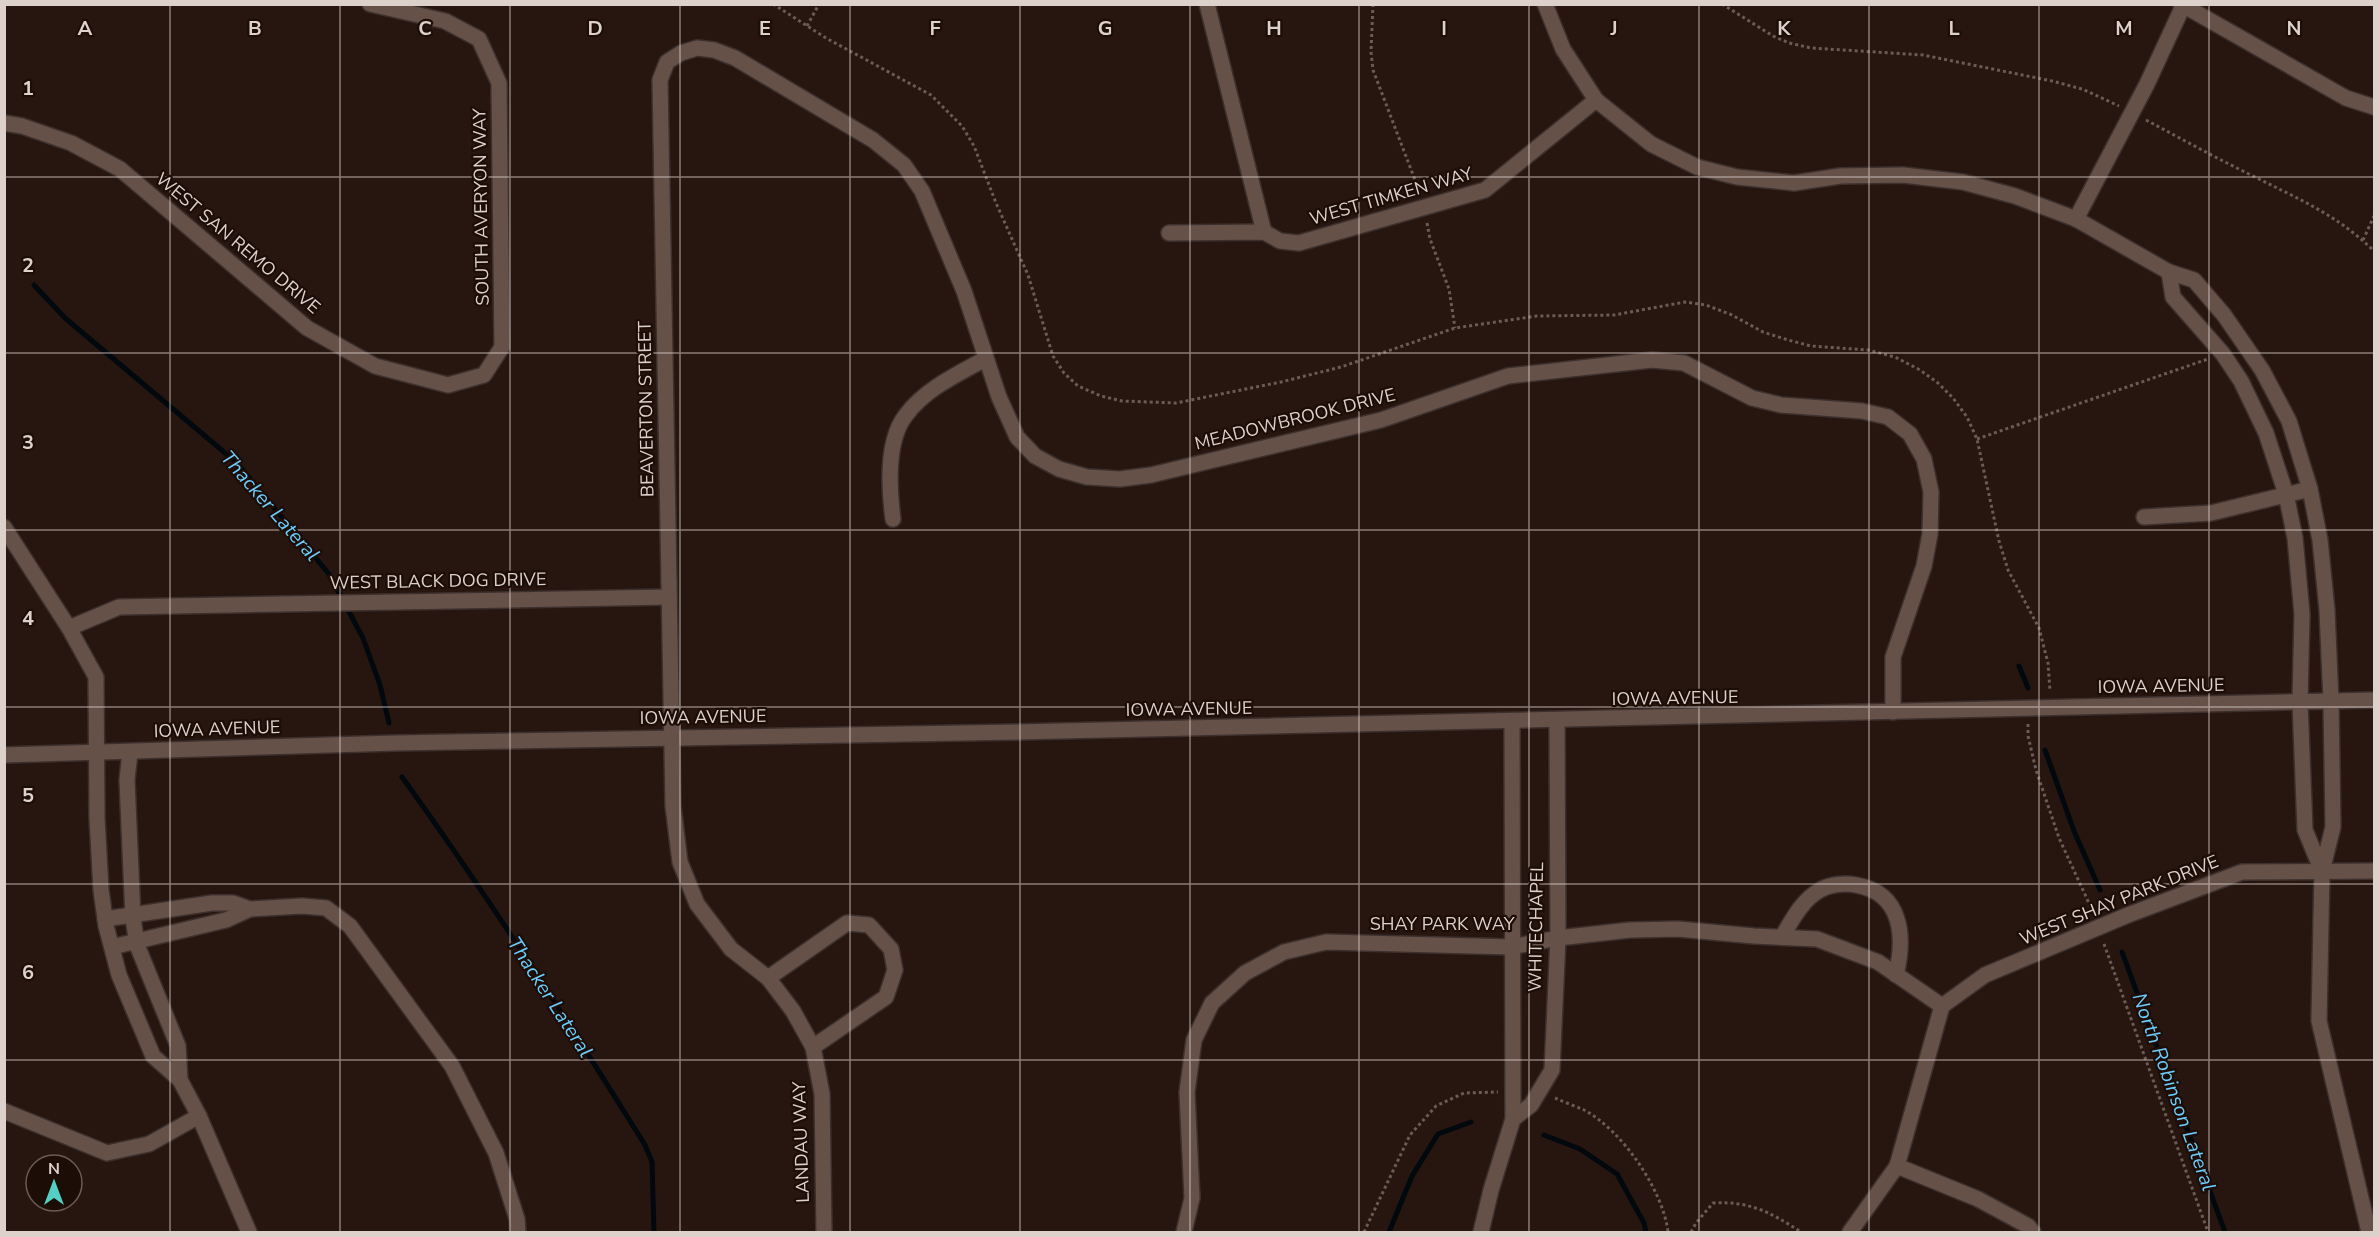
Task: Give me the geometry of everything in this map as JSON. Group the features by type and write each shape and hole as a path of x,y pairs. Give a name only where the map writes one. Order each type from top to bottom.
{"street":[{"name":"SOUTH AVERYON WAY","path":"370,4 445,21 479,39 499,83 502,348 484,375"},
{"path":"1207,4 1263,232"},
{"path":"1545,4 1563,49 1596,100 1651,144 1697,167 1737,177 1794,183 1840,176 1904,175 1963,182 2015,196 2076,219 2169,272 2194,280 2224,315 2262,370 2289,421 2310,489 2320,540 2327,610 2333,827 2322,871 2319,1021 2369,1233"},
{"path":"2076,219 2132,113 2183,5 2346,98 2374,107"},
{"name":"MEADOWBROOK DRIVE","path":"660,80 667,62 681,53 697,48 714,50 735,58 873,140 904,165 922,190 964,291 999,398 1017,437 1035,456 1059,469 1087,477 1120,479 1150,475 1358,426 1508,376 1652,360 1684,363 1752,398 1781,405 1862,411 1888,417 1910,434 1924,459 1931,492 1930,534 1924,566 1893,657 1893,712"},
{"name":"BEAVERTON STREET","path":"660,80 671,737"},
{"name":"WEST TIMKEN WAY","path":"1168,233 1263,232 1280,242 1299,243 1424,209 1485,190 1596,100"},
{"name":"WEST SAN REMO DRIVE","path":"4,123 22,126 71,143 120,169 307,328 375,366 448,385 484,375"},
{"path":"2169,272 2173,297 2223,354 2241,381 2266,433 2286,494 2295,538 2302,614 2300,702 2305,830 2322,871"},
{"path":"893,519 889,491 894,442 905,415 931,391 985,358"},
{"path":"2241,381 2262,370"},
{"path":"2144,517 2211,513 2310,489"},
{"path":"4,527 69,628 96,677 101,890 105,919 119,975 153,1056 180,1080 199,1116 249,1233"},
{"name":"WEST BLACK DOG DRIVE","path":"69,628 119,607 669,597"},
{"name":"IOWA AVENUE","path":"4,755 396,742 1512,722 2374,700"},
{"name":"WHITECHAPEL","path":"1512,1119 1531,1104 1552,1070 1558,938 1557,720"},
{"name":"WHITECHAPEL","path":"1481,1233 1512,1119 1512,722"},
{"name":"LANDAU WAY","path":"671,737 673,806 680,862 697,904 731,949 768,978 793,1011 813,1047 822,1094 824,1233"},
{"path":"130,752 127,780 132,914 136,941 178,1046 180,1080"},
{"name":"WEST SHAY PARK DRIVE","path":"1942,1006 1985,975 2098,928 2242,873 2374,871"},
{"path":"1782,937 1797,912 1807,900 1821,890 1836,885 1863,886 1884,898 1893,909 1899,922 1901,944 1896,975"},
{"path":"105,919 212,903 233,903 250,909"},
{"path":"112,947 226,920 250,909 302,906 326,908 350,926 452,1066 496,1153 517,1220 518,1233"},
{"path":"768,978 847,923 869,925 891,948 895,970 886,997 813,1047"},
{"name":"SHAY PARK WAY","path":"1184,1233 1192,1198 1187,1092 1194,1040 1212,1003 1245,973 1284,952 1326,942 1511,947 1558,938 1630,930 1678,929 1817,939 1878,962 1942,1006"},
{"path":"1850,1233 1897,1166 1942,1006"},
{"path":"4,1111 107,1153 149,1144 199,1116"},
{"path":"1897,1166 1978,1199 2028,1227 2033,1233"}],"path":[{"path":"773,4 807,26 931,95 962,126 974,146 1028,274 1053,356 1064,373 1078,386 1101,396 1122,400 1176,403 1281,382 1341,367 1455,328 1537,316 1614,315 1686,302 1706,305 1788,340 1811,346 1868,350 1894,357 1920,370 1953,398 1967,417 1977,439 1999,541 2008,570 2039,628 2048,663 2051,708"},
{"path":"807,26 819,4"},
{"path":"1373,4 1371,52 1373,70 1418,183 1430,239 1453,304 1455,328"},
{"path":"1722,4 1773,36 1810,48 1923,55 2082,89 2316,206 2343,223 2374,251"},
{"path":"2363,240 2374,216"},
{"path":"1977,439 2223,354"},
{"path":"2028,709 2028,736 2036,770 2059,838 2090,904 2208,1233"},
{"path":"1691,1233 1695,1223 1713,1203 1735,1201 1771,1213 1801,1233"}],"waterway":[{"name":"Thacker Lateral","path":"34,285 65,318 237,463 329,574 363,638 380,685 389,723"},
{"name":"North Robinson Lateral","path":"2019,666 2028,688"},
{"name":"North Robinson Lateral","path":"2045,750 2074,831 2100,890"},
{"name":"Thacker Lateral","path":"402,777 526,959 645,1145 652,1162 654,1232"},
{"name":"North Robinson Lateral","path":"2122,952 2225,1232"},
{"name":"Thacker Lateral","path":"1389,1232 1412,1176 1438,1134 1471,1122"},
{"name":"Thacker Lateral","path":"1544,1135 1580,1149 1617,1174 1644,1223 1646,1232"}]}
